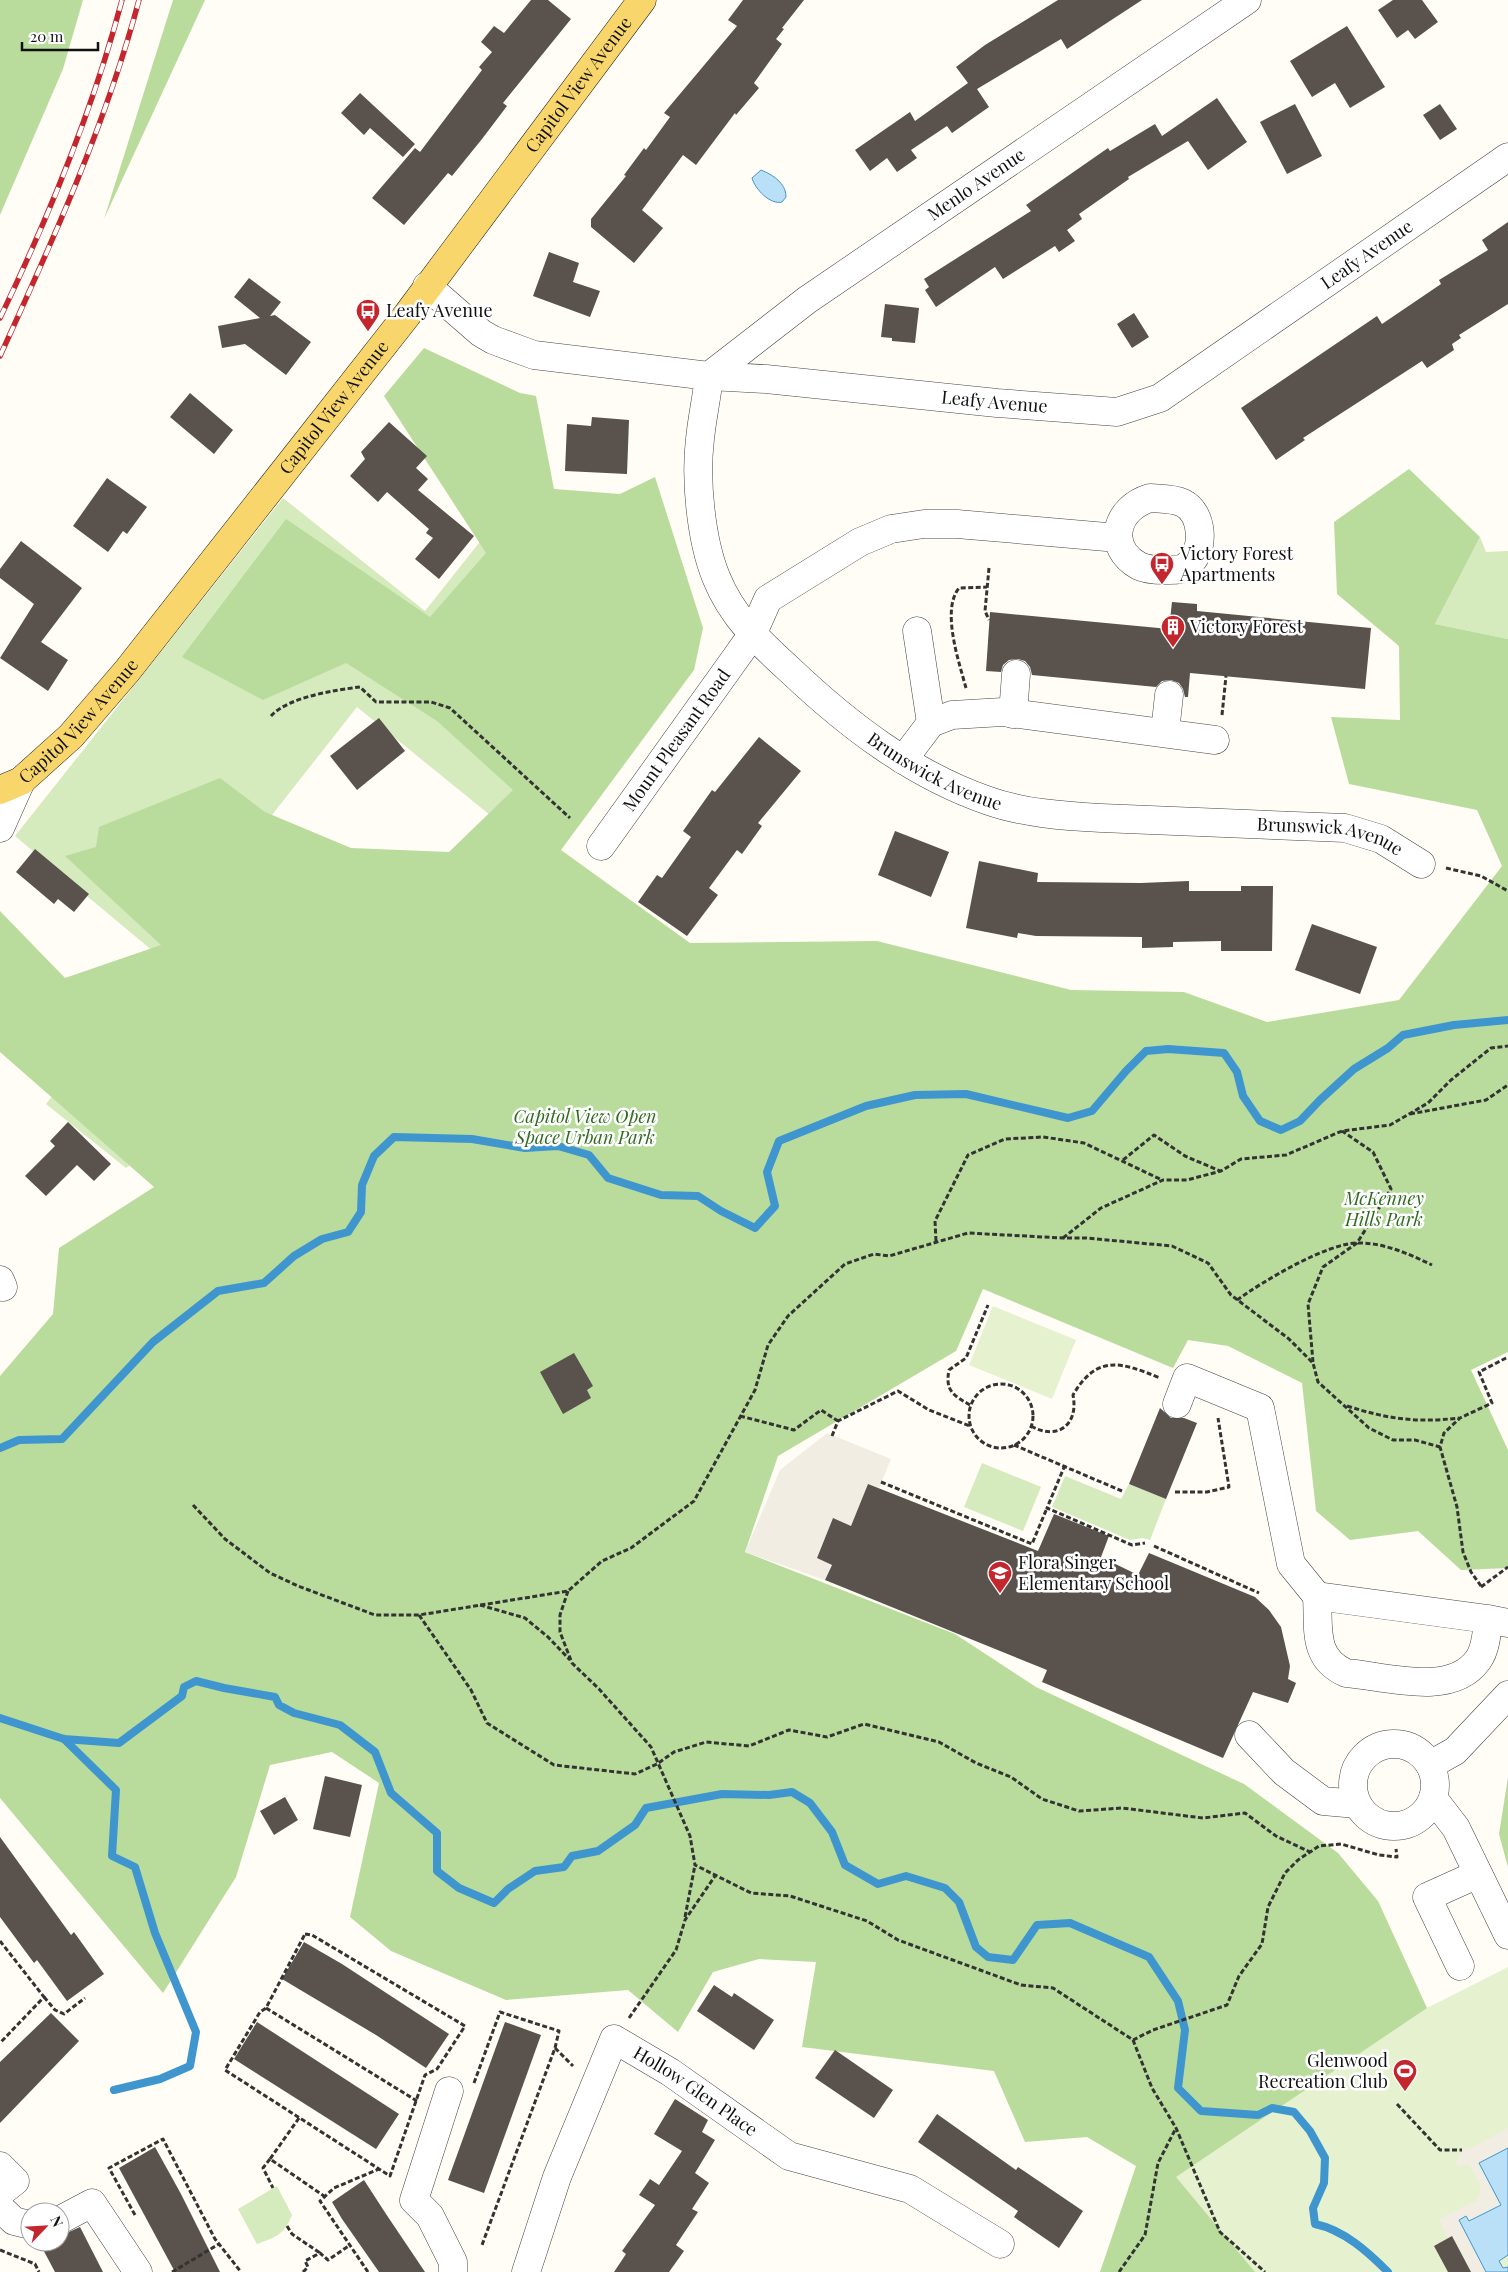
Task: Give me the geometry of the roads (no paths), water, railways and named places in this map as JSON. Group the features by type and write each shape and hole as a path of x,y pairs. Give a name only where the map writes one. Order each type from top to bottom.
{"main road":[{"name":"Capitol View Avenue","path":"10,786 71,736 122,676 427,286 642,0"}],"street":[{"name":"Menlo Avenue","path":"709,376 807,300 1247,0"},
{"name":"Leafy Avenue","path":"427,286 481,333 534,355 709,376 766,379 997,404 1117,412 1165,394 1508,157"},
{"name":"Brunswick Avenue","path":"709,376 700,441 700,513 706,546 716,577 731,608 752,635 829,707 903,760 964,792 991,802 1062,816 1345,828 1380,840 1420,864"},
{"name":"Mount Pleasant Road","path":"601,846 752,635 768,598 860,542 891,529 924,524 958,524 1118,538"},
{"path":"917,631 931,723"},
{"path":"1013,714 1016,674"},
{"path":"1165,732 1170,695"},
{"path":"903,760 931,723 952,715 1013,714 1165,732 1218,732"},
{"path":"0,828 10,786"},
{"path":"1180,1396 1187,1378 1260,1408 1291,1564 1317,1596 1319,1641 1322,1652 1336,1668 1346,1673 1441,1682 1456,1678 1469,1670 1480,1659 1492,1612 1317,1596"},
{"path":"1430,1764 1455,1751 1508,1695"},
{"path":"1248,1735 1284,1772 1323,1801 1358,1804"},
{"path":"1395,1744 1408,1746 1421,1754 1430,1764 1435,1784 1433,1798 1419,1817 1406,1824 1392,1826 1378,1823 1358,1804 1353,1790 1354,1776 1359,1763 1368,1752 1381,1746 1395,1744"},
{"path":"1433,1798 1456,1828 1508,1935"},
{"path":"1460,1966 1428,1897 1478,1874"},
{"name":"Hollow Glen Place","path":"526,2272 557,2178 614,2039 670,2072 789,2156 910,2189 1000,2244"},
{"path":"449,2091 414,2200 430,2216 453,2262 453,2272"},
{"path":"0,2166 14,2181 0,2192"},
{"path":"70,2215 92,2203 138,2272"},
{"path":"0,2208 14,2221 20,2222"}],"water":[{"path":"761,170 774,177 784,188 786,197 782,202 768,199 756,187 752,178"},
{"path":"1508,2148 1508,2255 1499,2261 1503,2268 1508,2267 1508,2272 1486,2272 1459,2220 1466,2216 1469,2221 1501,2205 1479,2163"}],"waterway":[{"path":"0,1448 19,1440 62,1439 153,1342 218,1291 264,1283 294,1256 322,1239 348,1232 361,1212 362,1185 374,1156 394,1137 472,1139 525,1148 558,1146 589,1155 608,1178 661,1195 698,1196 721,1211 755,1228 775,1206 767,1172 779,1141 866,1106 915,1095 966,1094 1068,1118 1092,1111 1146,1051 1168,1049 1224,1053 1237,1072 1243,1096 1260,1121 1281,1130 1300,1121 1354,1069 1388,1048 1403,1035 1454,1025 1508,1020"},
{"path":"0,1718 64,1739 119,1743 182,1696 184,1687 196,1681 275,1697 279,1705 294,1713 340,1725 375,1752 391,1793 437,1833 437,1871 459,1888 494,1903 508,1889 535,1871 564,1867 572,1856 598,1851 635,1825 646,1808 722,1794 769,1795 792,1792 810,1803 832,1832 845,1865 878,1884 906,1876 945,1888 959,1902 976,1947 988,1957 1013,1960 1037,1925 1070,1923 1149,1957 1178,2001 1185,2030 1178,2088 1201,2111 1258,2115 1272,2108 1294,2112 1310,2131 1325,2158 1324,2183 1313,2208 1315,2224 1336,2231 1346,2237 1364,2250 1388,2272"},
{"path":"64,1739 116,1790 112,1856 135,1867 155,1933 196,2032 190,2066 160,2079 114,2090"}],"railway":[{"path":"0,318 36,241 84,122 122,0"},
{"path":"0,356 77,181 111,92 139,0"}],"place":[{"name":"Leafy Avenue","path":"368,332"},
{"name":"Victory Forest Apartments","path":"1162,585"},
{"name":"Victory Forest","path":"1173,648"},
{"name":"Flora Singer Elementary School","path":"1000,1594"},
{"name":"Glenwood Recreation Club","path":"1405,2092"}],"park label":[{"name":"Capitol View Open Space Urban Park","path":"585,1127"},
{"name":"McKenney Hills Park","path":"1384,1209"}]}
